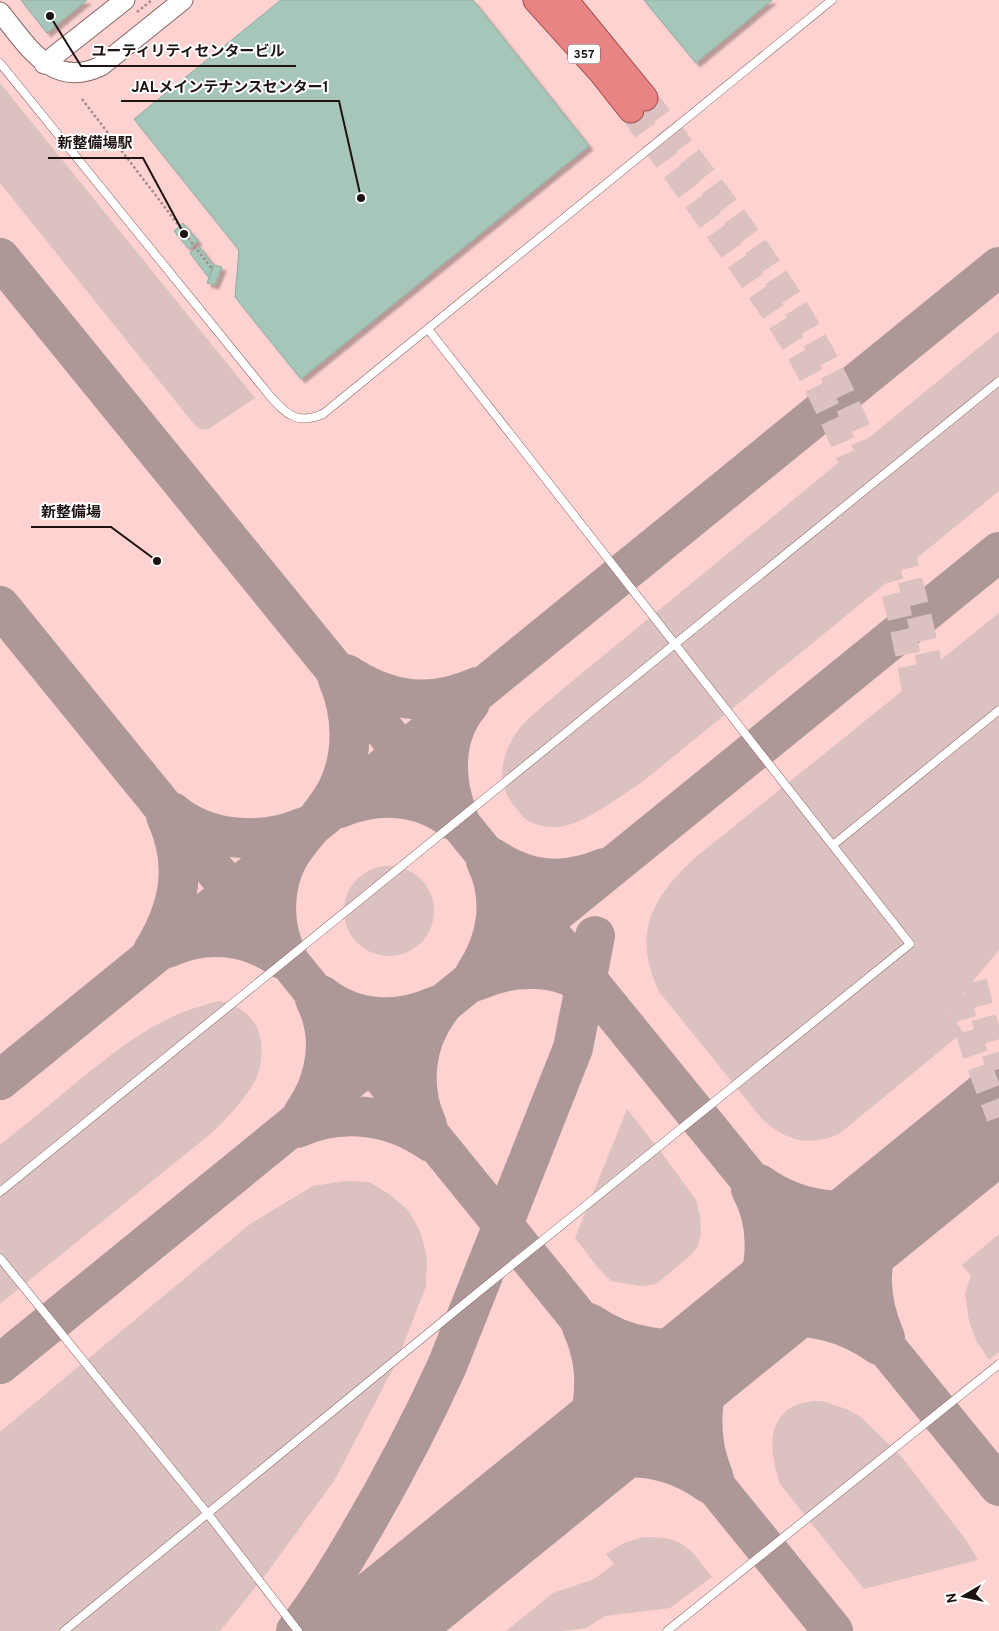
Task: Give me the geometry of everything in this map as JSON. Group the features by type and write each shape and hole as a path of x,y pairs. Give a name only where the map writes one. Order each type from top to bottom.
{"highway":[{"name":"357","path":"536,0 600,72 638,104 610,54 566,0"}],"street":[{"path":"44,64 125,0"},
{"path":"572,0 610,54"},
{"path":"0,12 44,64 72,73 89,72 101,66 177,2"}],"lane":[{"path":"0,63 284,411 296,418 305,419 323,414 832,0"},
{"path":"64,1631 476,1294 910,944 428,329"},
{"path":"0,1192 999,381"},
{"path":"833,845 999,710"},
{"path":"0,1258 208,1514 298,1631"},
{"path":"667,1631 999,1364"}],"path":[{"path":"82,99 212,268"}],"shaded area":[{"path":"0,0 999,0 999,1631 0,1631"},
{"path":"0,83 255,398 207,430 200,429 193,423 0,183"},
{"path":"999,331 999,491 641,783 578,822 546,827 527,820 505,791 502,772 506,752 516,733 526,721"},
{"path":"999,613 999,950 948,1011 963,1032 839,1134 808,1141 789,1137 762,1119 660,993 651,972 647,953 647,935 650,919 667,887 696,857"},
{"path":"389,866 406,869 421,879 431,894 434,911 431,928 421,943 406,953 389,956 372,953 357,943 347,928 344,911 347,894 357,879 372,869"},
{"path":"219,1001 244,1011 258,1030 261,1040 262,1050 259,1071 246,1095 214,1131 0,1304 0,1145 126,1044 178,1014"},
{"path":"627,1109 696,1200 700,1216 701,1233 698,1246 691,1255 656,1284 642,1286 611,1281 575,1238"},
{"path":"345,1181 369,1182 389,1194 408,1210 420,1231 427,1257 426,1286 397,1361 334,1481 266,1574 220,1631 0,1631 0,1432 250,1224 313,1186"},
{"path":"999,1234 999,1352 989,1360 977,1342 969,1321 965,1293 971,1276 962,1265"},
{"path":"812,1401 822,1401 846,1409 858,1415 868,1424 901,1456 966,1540 978,1560 864,1589 780,1484 777,1474 772,1443 776,1424 790,1408"},
{"path":"643,1537 668,1539 684,1546 698,1558 712,1577 670,1608 605,1616 586,1628 563,1631 506,1631 553,1593 594,1579 614,1564 606,1554 624,1543"}],"building":[{"path":"21,0 87,0 47,33"},
{"path":"281,0 473,0 589,146 301,379 235,297 239,250 134,119"},
{"path":"644,0 772,0 696,63"},
{"path":"183,223 198,241 189,249 174,231"},
{"path":"199,246 213,265 209,278 190,253"},
{"path":"214,265 222,267 215,285 207,283"}],"taxiway":[{"path":"0,258 999,1486"},
{"path":"0,1080 999,267"},
{"path":"0,1364 999,552"},
{"path":"0,606 833,1631"},
{"path":"346,674 378,691 410,699 443,698 477,687"},
{"path":"287,955 278,929 276,914 276,899 282,871 296,846 333,798 343,777 349,749 347,706 338,679"},
{"path":"458,816 450,787 448,757 455,729 461,715 470,703"},
{"path":"340,808 369,799 398,798 427,805 453,820"},
{"path":"172,812 202,830 236,838 271,836 288,833 304,827"},
{"path":"153,951 170,918 178,885 177,852 166,816"},
{"path":"491,857 518,872 546,878 574,877 604,868"},
{"path":"475,974 489,947 496,919 495,890 492,875 486,861"},
{"path":"296,1631 313,1609 343,1562 393,1475 447,1366 573,1048 595,936"},
{"path":"167,948 197,939 226,937 255,944 282,959"},
{"path":"476,981 506,971 537,969 567,975 594,991"},
{"path":"321,995 334,1004 348,1010 362,1015 377,1017 407,1015 422,1012 436,1006"},
{"path":"303,1114 318,1087 325,1058 325,1028 315,999"},
{"path":"427,1125 418,1096 417,1066 424,1037 439,1010"},
{"path":"759,1184 774,1194 808,1207 843,1211 878,1206 899,1197 920,1181 999,1099"},
{"path":"297,1128 331,1118 348,1116 366,1117 399,1125 431,1142"},
{"path":"714,1479 705,1452 703,1433 703,1411 708,1380 714,1360 743,1320 751,1305 762,1273 764,1256 762,1221 751,1189"},
{"path":"885,1338 873,1298 873,1262 885,1228 894,1210 906,1193"},
{"path":"589,1323 603,1332 633,1344 665,1349 697,1346 713,1342 748,1326 770,1319 784,1317 813,1318 854,1330 879,1345"},
{"path":"565,1471 583,1438 593,1401 593,1364 589,1345 582,1327"},
{"path":"565,1471 601,1460 620,1457 638,1458 657,1460 675,1465 708,1483"}],"runway":[{"path":"368,1631 999,1118"}],"tunnel":[{"path":"645,98 735,218 785,291 833,376 873,465 904,558 927,653 941,743 961,917 975,983 999,1069"},
{"path":"631,110 749,275 799,353 835,425 865,500 890,577 908,656 921,740 941,909 948,951 970,1040 999,1117"}],"place":[{"name":"ユーティリティセンタービル","path":"50,16"},
{"name":"JALメインテナンスセンター1","path":"361,198"},
{"name":"新整備場駅","path":"184,234"},
{"name":"新整備場","path":"157,561"}]}
